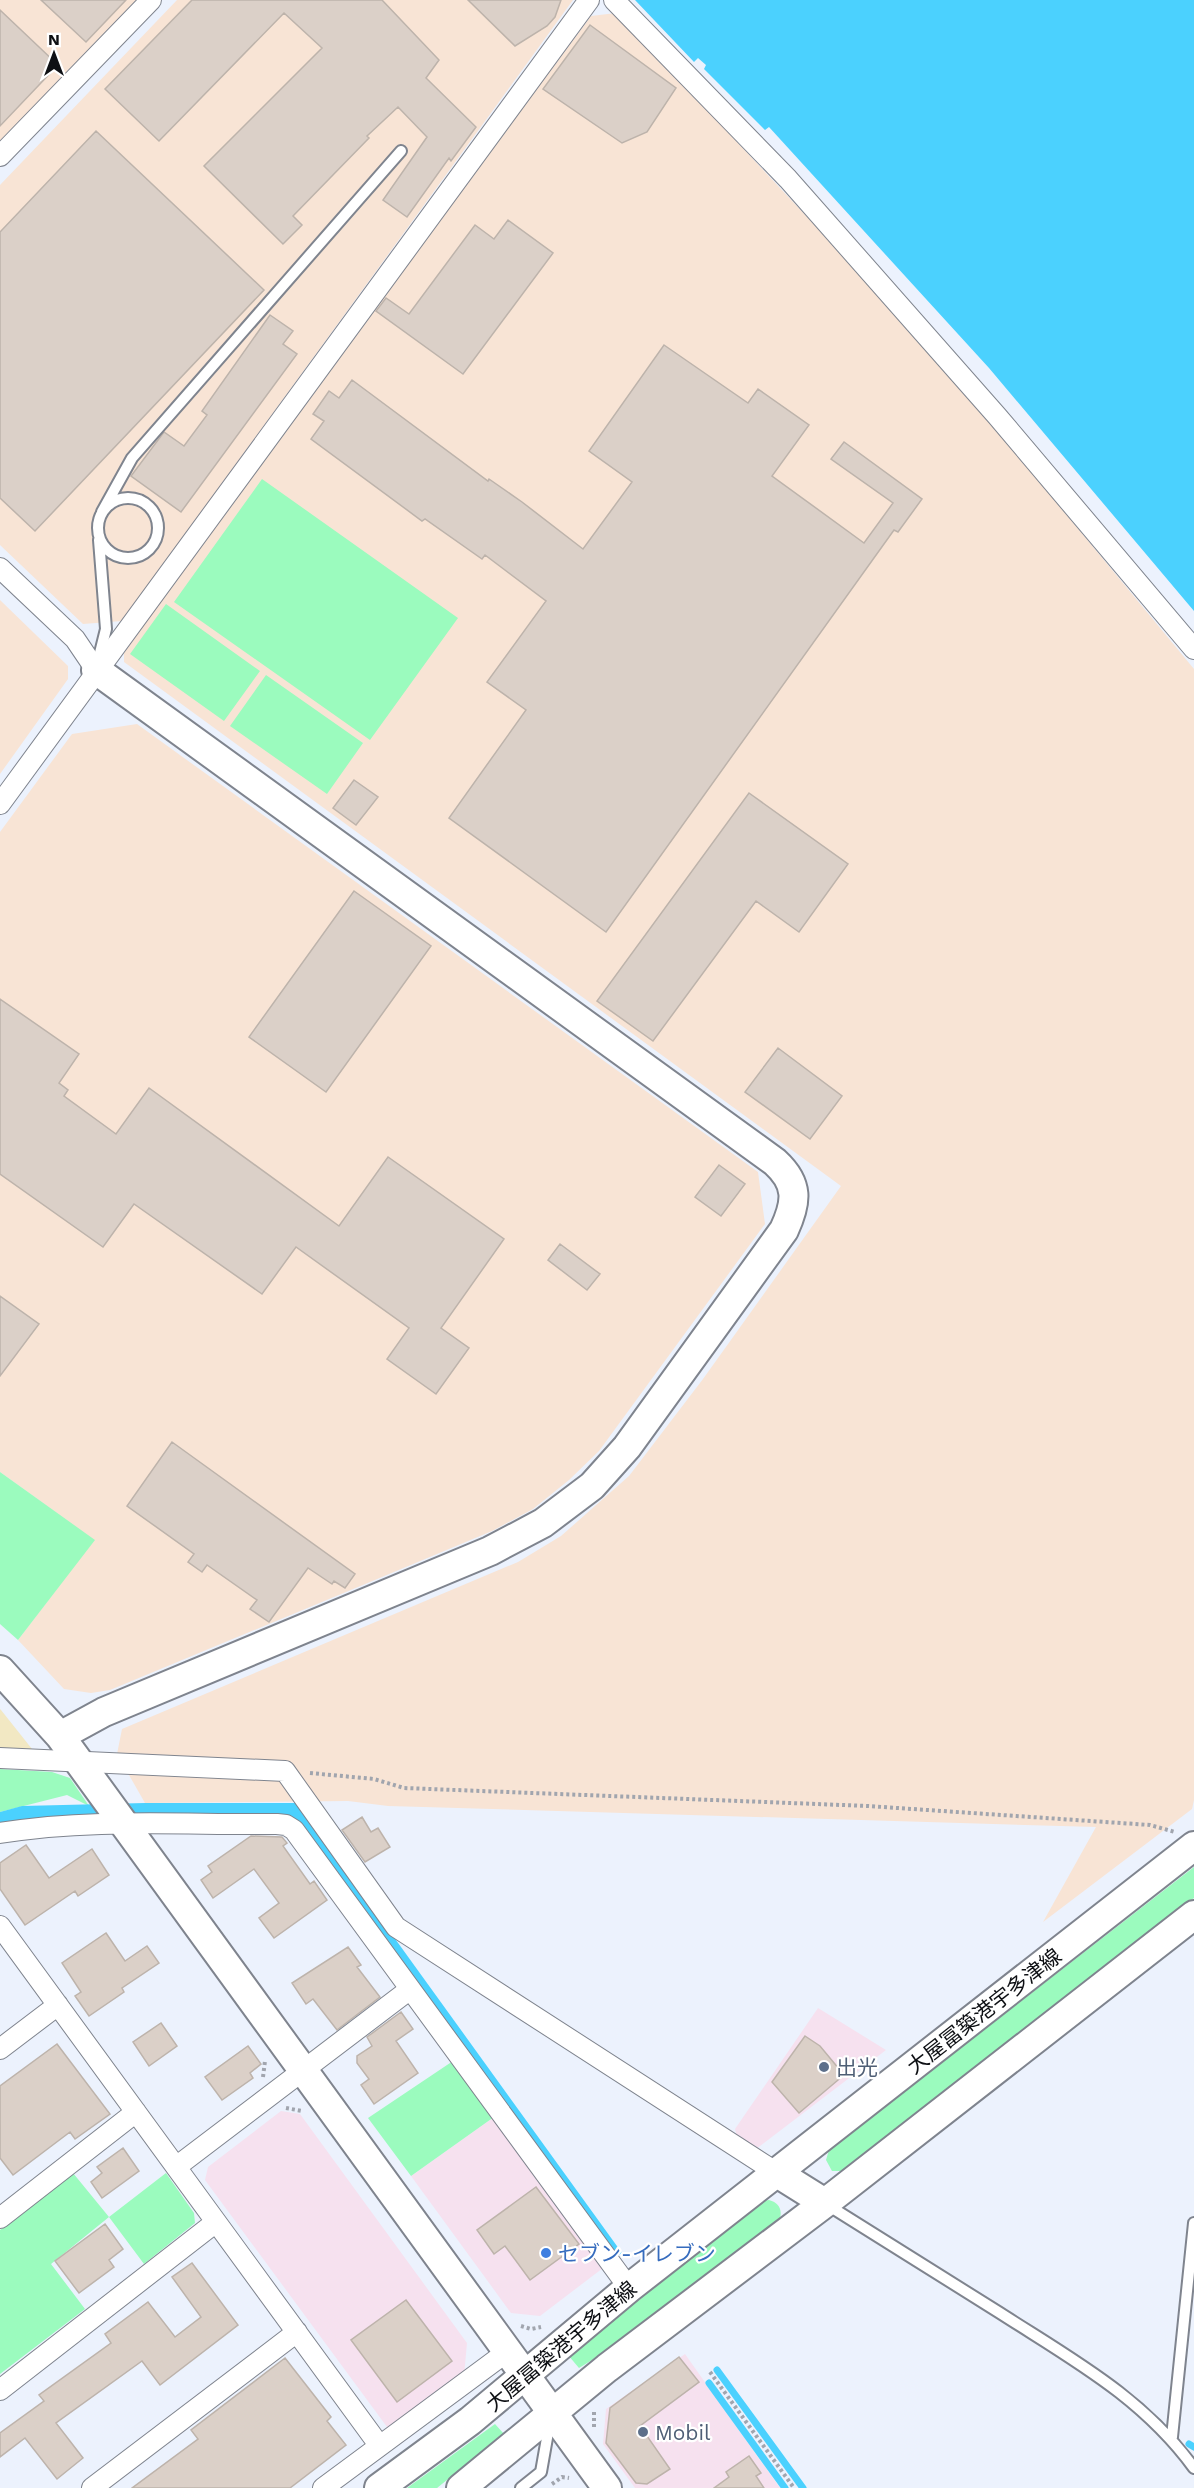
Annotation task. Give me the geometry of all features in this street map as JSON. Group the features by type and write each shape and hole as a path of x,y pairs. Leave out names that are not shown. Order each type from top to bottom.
{"street":[{"path":"0,156 151,0"},
{"path":"0,804 589,0"},
{"path":"614,0 788,179 997,416 1194,649"},
{"path":"0,568 75,639 96,670 775,1162 787,1173 793,1185 793,1202 784,1230 627,1447 592,1486 543,1523 490,1551 104,1712 60,1736"},
{"path":"0,1670 60,1736 607,2488"},
{"path":"0,1758 285,1771 396,1927 825,2203"},
{"path":"0,1833 56,1826 122,1824 286,1825 294,1830 629,2288"},
{"name":"大屋冨築港宇多津線","path":"380,2488 470,2421 629,2288 777,2173 1185,1839"},
{"path":"461,2488 552,2412 825,2203 1194,1915"},
{"path":"0,1926 379,2445"},
{"path":"176,2167 409,1990"},
{"path":"0,2049 58,2005"},
{"path":"0,2218 136,2112"},
{"path":"0,2390 216,2222"},
{"path":"92,2488 297,2332"},
{"path":"323,2488 508,2351"}],"lane":[{"path":"96,670 106,629 97,529 102,512 132,458 402,151"},
{"path":"99,538 111,554 131,559 149,550 158,532 154,513 138,500 118,500 102,512"},
{"path":"825,2203 1077,2362 1141,2407 1172,2437 1194,2468"},
{"path":"1172,2437 1194,2223"},
{"path":"521,2488 541,2472 552,2412"}],"path":[{"path":"285,1771 374,1779 404,1788 961,1812 1150,1825 1185,1839"},
{"path":"516,2323 531,2329 541,2328"},
{"path":"710,2372 794,2488"},
{"path":"551,2485 561,2477 571,2478"}],"shaded area":[{"path":"0,0 139,0 0,143"},
{"path":"177,0 573,0 122,621 83,624 0,545 0,185"},
{"path":"616,13 811,221 1004,439 1194,669 1194,1800 1192,1809 1043,1922 1096,1827 388,1806 348,1801 145,1803 117,1754 122,1729 518,1562 561,1536 629,1476 703,1379 841,1186 124,662 124,653 284,429 591,16"},
{"path":"0,600 68,666 68,679 0,774"},
{"path":"137,724 758,1172 765,1224 599,1451 569,1480 533,1509 492,1531 370,1582 110,1690 91,1693 64,1689 18,1640 94,1540 0,1472 0,832 72,734"},
{"path":"818,2008 886,2050 756,2149 737,2137 735,2129"},
{"path":"281,2111 300,2114 467,2343 464,2376 390,2431 205,2180 208,2167"},
{"path":"494,2117 603,2268 540,2316 511,2313 411,2176"},
{"path":"685,2354 780,2488 635,2488 603,2444 606,2409"}],"green space":[{"path":"262,479 458,618 370,740 174,602"},
{"path":"166,604 260,671 224,721 130,654"},
{"path":"266,675 363,743 327,794 230,726"},
{"path":"0,1472 95,1540 18,1640 0,1624"},
{"path":"0,1769 52,1772 70,1778 89,1806 67,1795 0,1812"},
{"path":"1194,1867 1194,1898 844,2171 832,2171 826,2160 829,2150"},
{"path":"453,2061 494,2117 411,2176 368,2118"},
{"path":"73,2173 109,2217 51,2264 85,2309 0,2374 0,2230"},
{"path":"166,2173 194,2213 195,2223 144,2264 109,2217"},
{"path":"769,2200 780,2208 779,2221 592,2360 579,2368 568,2355 762,2201"},
{"path":"495,2424 504,2434 437,2488 407,2488"}],"sand":[{"path":"1,1710 32,1749 0,1748"}],"water":[{"path":"635,0 1194,0 1194,611 989,368 769,127 765,130 704,69 706,65 698,58 694,62"},
{"path":"297,1803 622,2253 616,2257 297,1820 286,1814 145,1815 0,1824 0,1812 22,1806"}],"building":[{"path":"41,0 126,0 86,42"},
{"path":"192,0 382,0 439,60 426,78 476,127 451,161 449,158 407,217 383,200 427,137 398,107 367,136 369,138 293,216 302,225 283,244 204,166 322,48 284,13 159,141 105,89"},
{"path":"468,0 561,0 555,17 547,26 515,46"},
{"path":"0,10 58,65 0,126"},
{"path":"590,25 676,88 647,132 622,143 543,89"},
{"path":"96,131 264,290 35,531 0,498 0,232"},
{"path":"508,220 553,253 463,374 376,311 386,298 409,314 475,225 494,239"},
{"path":"270,315 293,331 283,344 297,354 181,512 131,476 164,432 184,446 207,415 202,411"},
{"path":"664,345 748,403 758,389 809,425 772,476 864,543 893,503 831,459 844,442 922,499 898,532 894,530 606,932 449,818 526,710 487,682 546,601 485,555 482,559 425,519 422,521 311,439 324,421 313,414 329,391 339,398 352,380 488,481 489,479 522,502 583,549 632,482 589,451"},
{"path":"354,780 378,797 356,825 333,808"},
{"path":"749,793 848,864 799,932 756,901 653,1041 597,1001"},
{"path":"354,891 431,946 326,1092 249,1037"},
{"path":"0,999 79,1054 59,1083 68,1090 64,1096 116,1134 149,1088 339,1226 388,1157 504,1239 441,1328 469,1348 436,1394 387,1359 409,1328 296,1247 262,1294 134,1204 103,1247 0,1174"},
{"path":"778,1048 842,1096 810,1139 745,1092"},
{"path":"719,1165 745,1184 721,1216 695,1197"},
{"path":"560,1244 600,1274 587,1290 548,1260"},
{"path":"0,1296 39,1324 0,1376"},
{"path":"172,1442 355,1574 345,1588 334,1581 332,1584 308,1568 269,1622 250,1609 257,1600 207,1565 202,1572 188,1562 194,1554 127,1506"},
{"path":"362,1817 371,1832 378,1828 390,1847 365,1862 342,1830"},
{"path":"251,1836 282,1837 287,1843 283,1846 310,1884 314,1881 327,1900 274,1938 259,1918 279,1903 254,1869 213,1898 201,1880 212,1872 208,1866"},
{"path":"26,1845 49,1878 92,1849 109,1875 78,1896 75,1891 25,1925 0,1889 0,1863"},
{"path":"106,1933 125,1961 147,1946 159,1963 122,1988 124,1992 89,2016 75,1996 81,1992 62,1963"},
{"path":"348,1947 361,1965 357,1967 380,1997 337,2030 313,1999 306,2004 292,1983"},
{"path":"401,2012 413,2029 396,2041 418,2073 374,2104 361,2085 369,2079 357,2063 357,2056 372,2046 367,2037"},
{"path":"161,2023 177,2046 149,2066 133,2042"},
{"path":"805,2036 820,2046 844,2075 799,2113 772,2082"},
{"path":"57,2044 110,2114 75,2139 70,2132 13,2175 0,2158 0,2086"},
{"path":"248,2046 261,2064 250,2073 253,2078 222,2100 205,2077"},
{"path":"123,2148 139,2171 102,2198 91,2182 102,2173 97,2167"},
{"path":"536,2187 579,2244 530,2280 505,2246 494,2254 477,2230"},
{"path":"105,2224 123,2249 109,2260 114,2267 79,2293 55,2261"},
{"path":"192,2263 238,2325 160,2385 142,2361 56,2423 83,2458 57,2479 25,2438 0,2457 0,2433 44,2401 39,2395 111,2343 105,2334 148,2302 175,2337 201,2317 172,2277"},
{"path":"406,2300 452,2361 397,2402 351,2340"},
{"path":"679,2357 699,2382 640,2426 670,2469 647,2484 636,2483 606,2443 610,2408"},
{"path":"285,2358 331,2417 327,2421 346,2445 290,2488 132,2488 198,2439 191,2430"},
{"path":"749,2456 761,2473 756,2476 764,2488 714,2488 729,2477 726,2472"}],"waterway":[{"path":"717,2370 803,2488"},
{"path":"709,2383 785,2488"},
{"path":"1189,2444 1194,2447"}],"place":[{"name":"出光","path":"824,2067"},
{"name":"セブン-イレブン","path":"546,2253"},
{"name":"Mobil","path":"643,2432"}]}
